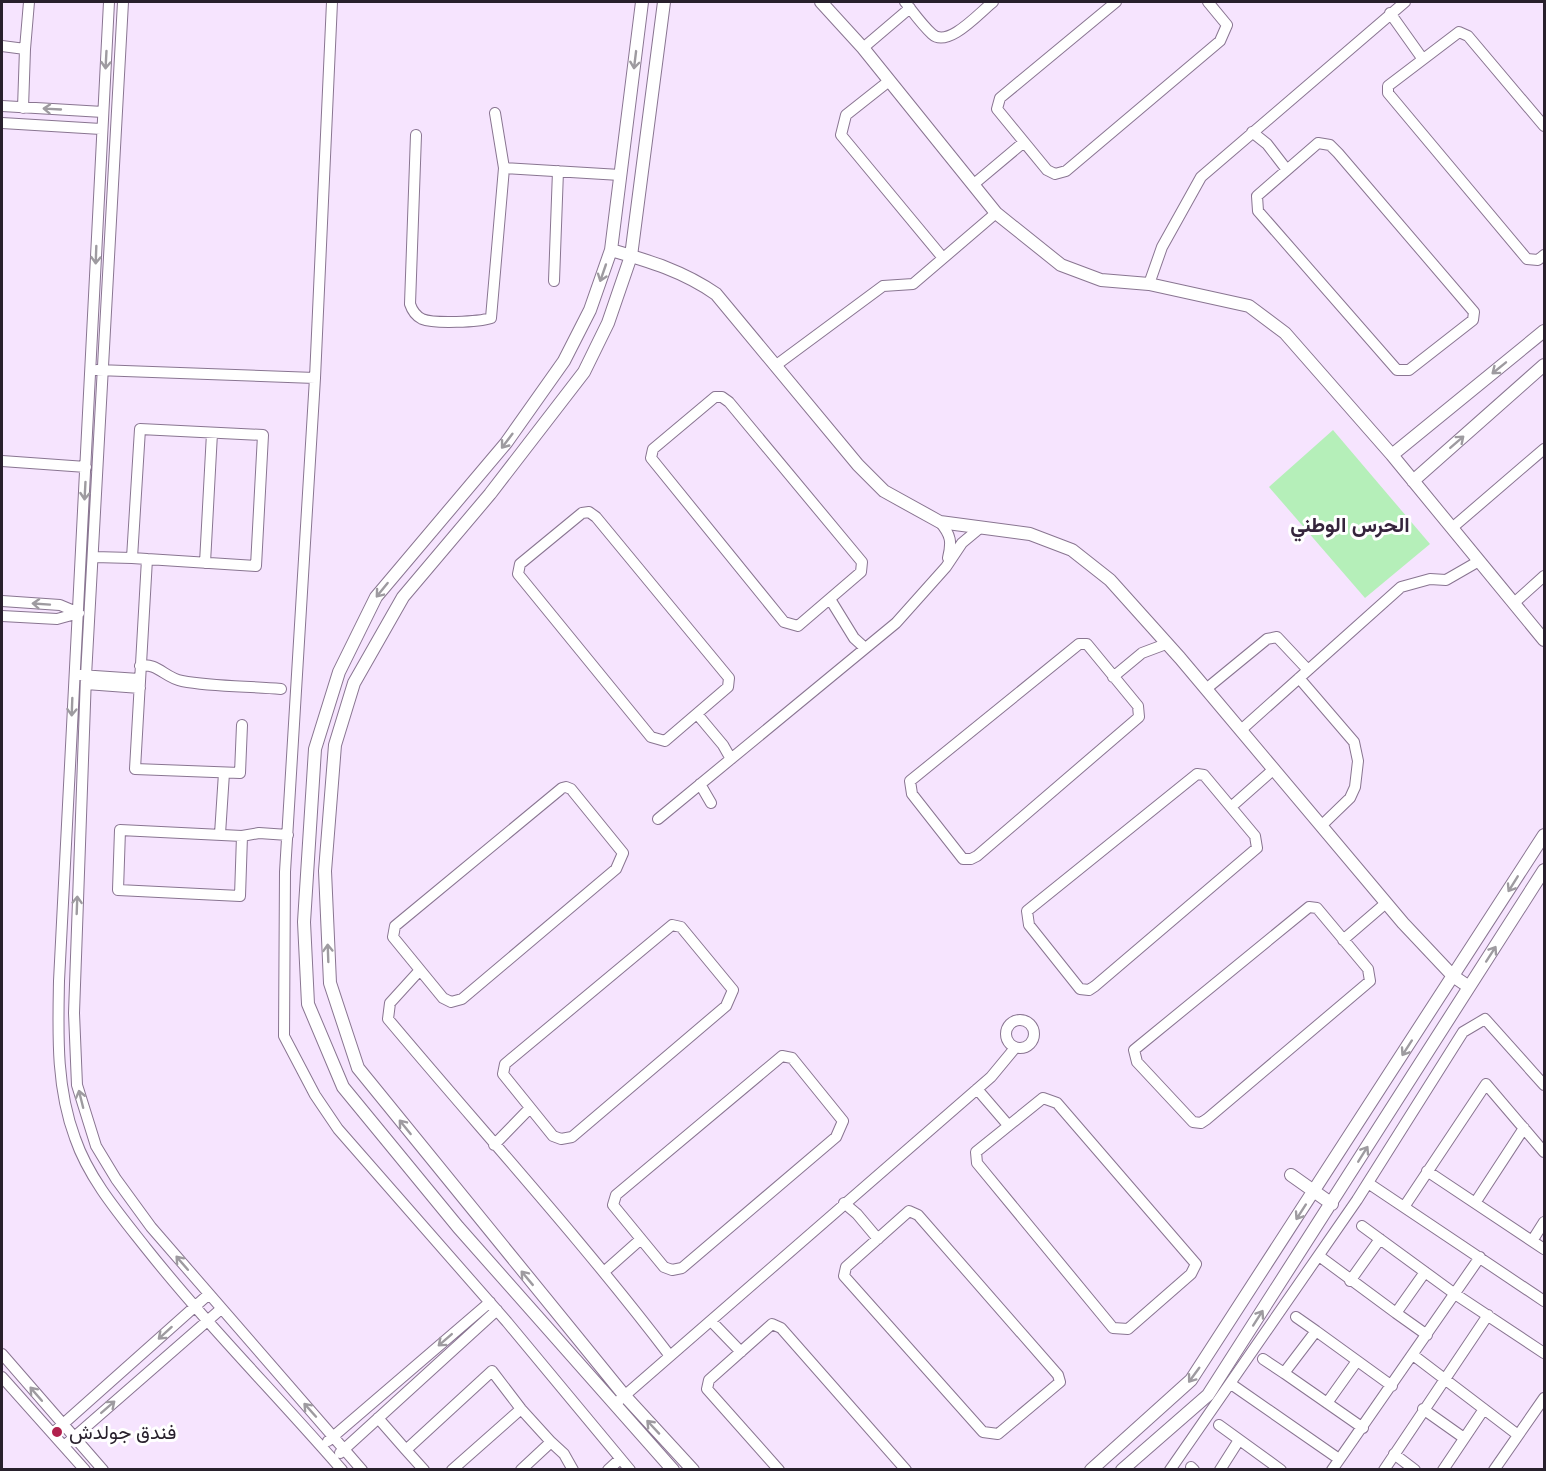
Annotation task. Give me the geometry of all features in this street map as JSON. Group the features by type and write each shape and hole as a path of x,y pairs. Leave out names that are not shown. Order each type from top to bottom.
{"street":[{"path":"23,108 29,2"},
{"path":"109,2 59,981 58,1054 63,1098 75,1140 100,1187 194,1308 342,1470"},
{"path":"123,2 86,680 74,1013 77,1085 96,1146 116,1179 151,1227 220,1309 363,1470"},
{"path":"332,2 315,378 288,835 284,1036 315,1095 338,1129 493,1306 630,1470"},
{"path":"642,2 611,250 590,310 564,361 506,443 376,597 339,672 315,749 304,922 308,1004 324,1047 343,1087 458,1227 619,1400 693,1470"},
{"path":"664,2 631,256 608,323 584,372 489,494 404,597 354,683 335,745 325,871 330,983 358,1068 673,1470"},
{"path":"821,2 863,48 996,213 1061,265 1101,280 1149,284 1249,306 1285,333 1392,455 1545,640"},
{"path":"863,48 907,5 933,36 941,39 951,37 993,2"},
{"path":"1116,2 999,98 997,109 1047,170 1055,174 1066,171 1220,41 1227,25 1208,2"},
{"path":"1149,284 1161,247 1201,177 1405,2"},
{"path":"1390,13 1422,58"},
{"path":"1545,126 1468,36 1459,32 1422,58 1389,86 1389,93 1527,259 1538,260 1545,255"},
{"path":"2,46 25,49"},
{"path":"889,81 846,116 841,135 943,258"},
{"path":"2,106 103,112"},
{"path":"416,135 410,304 413,311 423,320 482,321 491,318 504,168 495,113"},
{"path":"2,123 101,129"},
{"path":"1252,132 1267,144 1287,170"},
{"path":"974,184 1024,142"},
{"path":"1318,143 1330,145 1474,312 1473,320 1409,370 1397,370 1258,211 1257,196 1287,170 1318,143"},
{"path":"504,168 620,175"},
{"path":"554,281 558,171"},
{"path":"775,366 883,286 913,284 996,213"},
{"path":"611,250 689,276 716,294 858,465 884,491 940,522 1030,534 1072,550 1110,580 1206,689 1386,903 1453,976 1469,987"},
{"path":"1392,455 1545,331"},
{"path":"1413,481 1545,365"},
{"path":"91,369 315,378"},
{"path":"715,397 722,397 729,402 859,556 862,562 861,572 830,599 798,626 784,622 651,458 653,449 715,397"},
{"path":"94,557 256,566 263,435 140,429 132,558"},
{"path":"205,563 212,433"},
{"path":"1452,528 1545,449"},
{"path":"2,460 86,468"},
{"path":"589,512 596,517 726,672 729,678 728,687 697,714 665,741 651,737 518,574 520,564 582,513 589,512"},
{"path":"940,522 950,534 951,543 946,567"},
{"path":"658,819 896,623 946,567 962,543 980,528"},
{"path":"147,560 135,769 240,773 242,725"},
{"path":"1241,730 1401,586 1430,579 1446,580 1479,561"},
{"path":"1514,603 1545,576"},
{"path":"830,599 854,638 865,648"},
{"path":"2,601 60,605 79,613"},
{"path":"2,616 57,620 79,613"},
{"path":"1206,689 1267,639 1277,637 1308,670"},
{"path":"1087,644 1113,677 1138,706 1139,717 977,856 963,859 912,794 910,781 1073,646 1087,644"},
{"path":"1113,677 1142,653 1166,644"},
{"path":"140,666 157,667 167,677 184,681 280,689"},
{"path":"74,674 86,680 140,683"},
{"path":"1299,678 1354,742 1358,761 1355,787 1350,798 1321,826"},
{"path":"697,714 731,759"},
{"path":"1231,807 1274,770"},
{"path":"220,834 224,773"},
{"path":"1204,775 1231,807 1255,836 1257,848 1095,987 1089,990 1080,989 1029,925 1027,911 1191,777 1204,775"},
{"path":"700,784 711,802"},
{"path":"562,788 571,789 623,853 616,869 462,999 451,1002 443,998 420,970 393,937 395,926 562,788"},
{"path":"242,836 240,897 118,890 120,830 242,836 259,833 288,835"},
{"path":"1091,1470 1191,1380 1545,835"},
{"path":"1122,1470 1208,1395 1545,870"},
{"path":"1343,940 1386,903"},
{"path":"1317,908 1343,940 1368,969 1370,981 1201,1123 1193,1122 1137,1062 1134,1050 1140,1044 1303,910 1317,908"},
{"path":"672,925 681,927 733,990 726,1006 572,1137 561,1139 553,1136 530,1108 503,1074 505,1064 672,925"},
{"path":"420,970 390,1003 388,1019 494,1145 605,1271 670,1356"},
{"path":"1170,1470 1368,1183 1463,1032 1485,1019 1494,1026 1545,1085"},
{"path":"619,1400 976,1089 1015,1048"},
{"path":"782,1056 792,1058 843,1121 836,1137 682,1268 672,1270 664,1267 641,1239 613,1205 616,1195 782,1056"},
{"path":"1404,1207 1486,1084 1545,1152"},
{"path":"976,1089 1008,1125"},
{"path":"1043,1098 1058,1103 1196,1264 1191,1274 1128,1329 1113,1328 977,1163 976,1152 1008,1125 1043,1098"},
{"path":"494,1145 530,1108"},
{"path":"1475,1203 1524,1128"},
{"path":"1427,1171 1545,1250"},
{"path":"1291,1175 1332,1204"},
{"path":"1368,1183 1545,1301"},
{"path":"844,1203 857,1214 878,1239"},
{"path":"909,1211 918,1215 1058,1375 1060,1382 998,1434 983,1432 844,1276 846,1267 878,1239 909,1211"},
{"path":"1532,1241 1545,1222"},
{"path":"1362,1226 1455,1294 1545,1353"},
{"path":"605,1271 641,1239"},
{"path":"1350,1281 1380,1239"},
{"path":"1319,1256 1350,1281 1415,1326 1429,1331"},
{"path":"1332,1470 1480,1257"},
{"path":"1396,1313 1425,1272"},
{"path":"53,1433 209,1294"},
{"path":"333,1460 493,1306"},
{"path":"321,1446 493,1306"},
{"path":"64,1446 220,1309"},
{"path":"1384,1470 1423,1409 1488,1316"},
{"path":"1296,1317 1392,1386"},
{"path":"711,1321 741,1352"},
{"path":"779,1470 707,1389 709,1380 772,1324 781,1328 906,1470"},
{"path":"1284,1373 1316,1331"},
{"path":"142,1353 152,1368"},
{"path":"2,1354 103,1470"},
{"path":"1413,1355 1518,1435"},
{"path":"1263,1359 1362,1428"},
{"path":"1327,1403 1357,1361"},
{"path":"406,1450 492,1371 521,1409 564,1454 573,1470"},
{"path":"2,1377 85,1470"},
{"path":"1231,1384 1339,1460"},
{"path":"1494,1470 1545,1398"},
{"path":"452,1470 521,1409"},
{"path":"1423,1409 1464,1438"},
{"path":"1443,1470 1484,1409"},
{"path":"378,1418 424,1470"},
{"path":"1219,1425 1281,1470"},
{"path":"1220,1470 1239,1440"},
{"path":"521,1470 551,1442"},
{"path":"1394,1454 1415,1470"},
{"path":"608,1470 620,1459"}],"green space":[{"path":"1333,430 1430,544 1365,598 1269,487"}],"place":[{"name":"فندق جولدش","path":"57,1432"}],"district":[{"name":"الحرس الوطني","path":"1350,525"}]}
